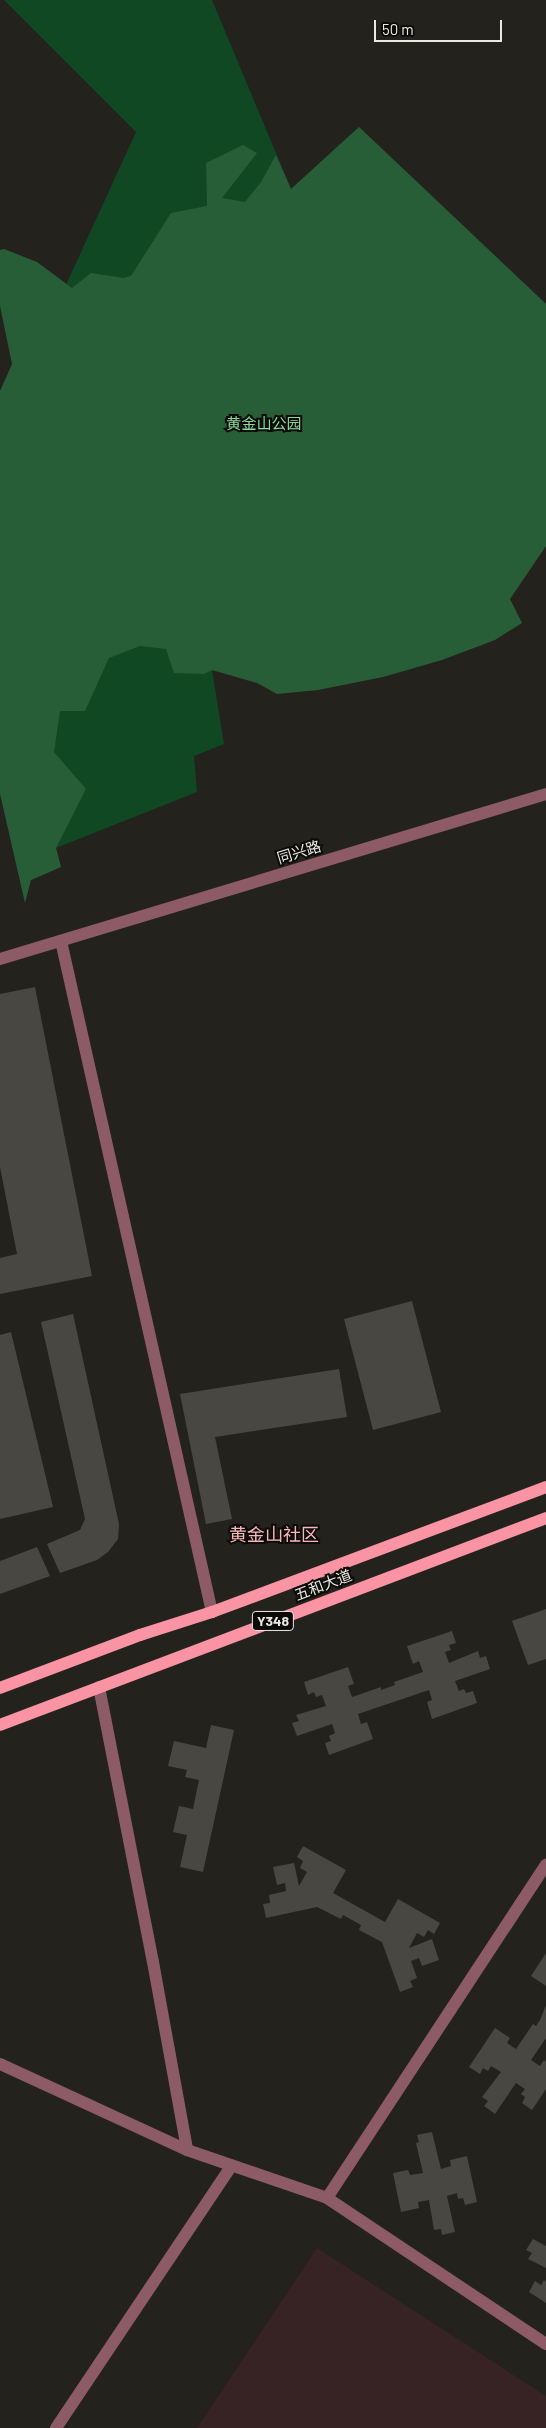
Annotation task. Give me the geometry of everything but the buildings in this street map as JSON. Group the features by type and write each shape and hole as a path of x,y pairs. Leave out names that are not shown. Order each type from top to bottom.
{"main road":[{"name":"五和大道","path":"0,1688 140,1634 212,1612 546,1487"},
{"name":"五和大道","path":"0,1725 546,1518"}],"street":[{"name":"同兴路","path":"0,959 546,794"},
{"path":"61,941 212,1612"},
{"path":"99,1688 188,2150"},
{"path":"327,2198 546,1865"},
{"path":"0,2064 188,2150 327,2198 546,2344"},
{"path":"56,2428 232,2165"}],"shaded area":[{"path":"317,2248 546,2396 546,2428 197,2428"}],"green space":[{"name":"黄金山公园","path":"4,0 212,0 291,189 359,127 546,304 546,546 212,670 224,744 194,756 197,792 56,848 61,867 31,880 0,429 136,132"},
{"name":"黄金山公园","path":"359,127 546,304 546,546 510,599 522,623 495,640 442,660 383,677 318,690 277,694 257,683 212,670 204,674 174,673 166,649 140,646 109,658 85,711 60,711 54,752 86,789 56,848 61,867 31,880 25,903 0,794 0,391 12,364 0,306 0,250 4,249 37,262 72,288 91,273 123,278 131,276 171,213 207,206 206,163 243,145 257,153 222,198 245,202 261,182 276,155 291,189"}],"district":[{"name":"黄金山社区","path":"274,1534"}]}
